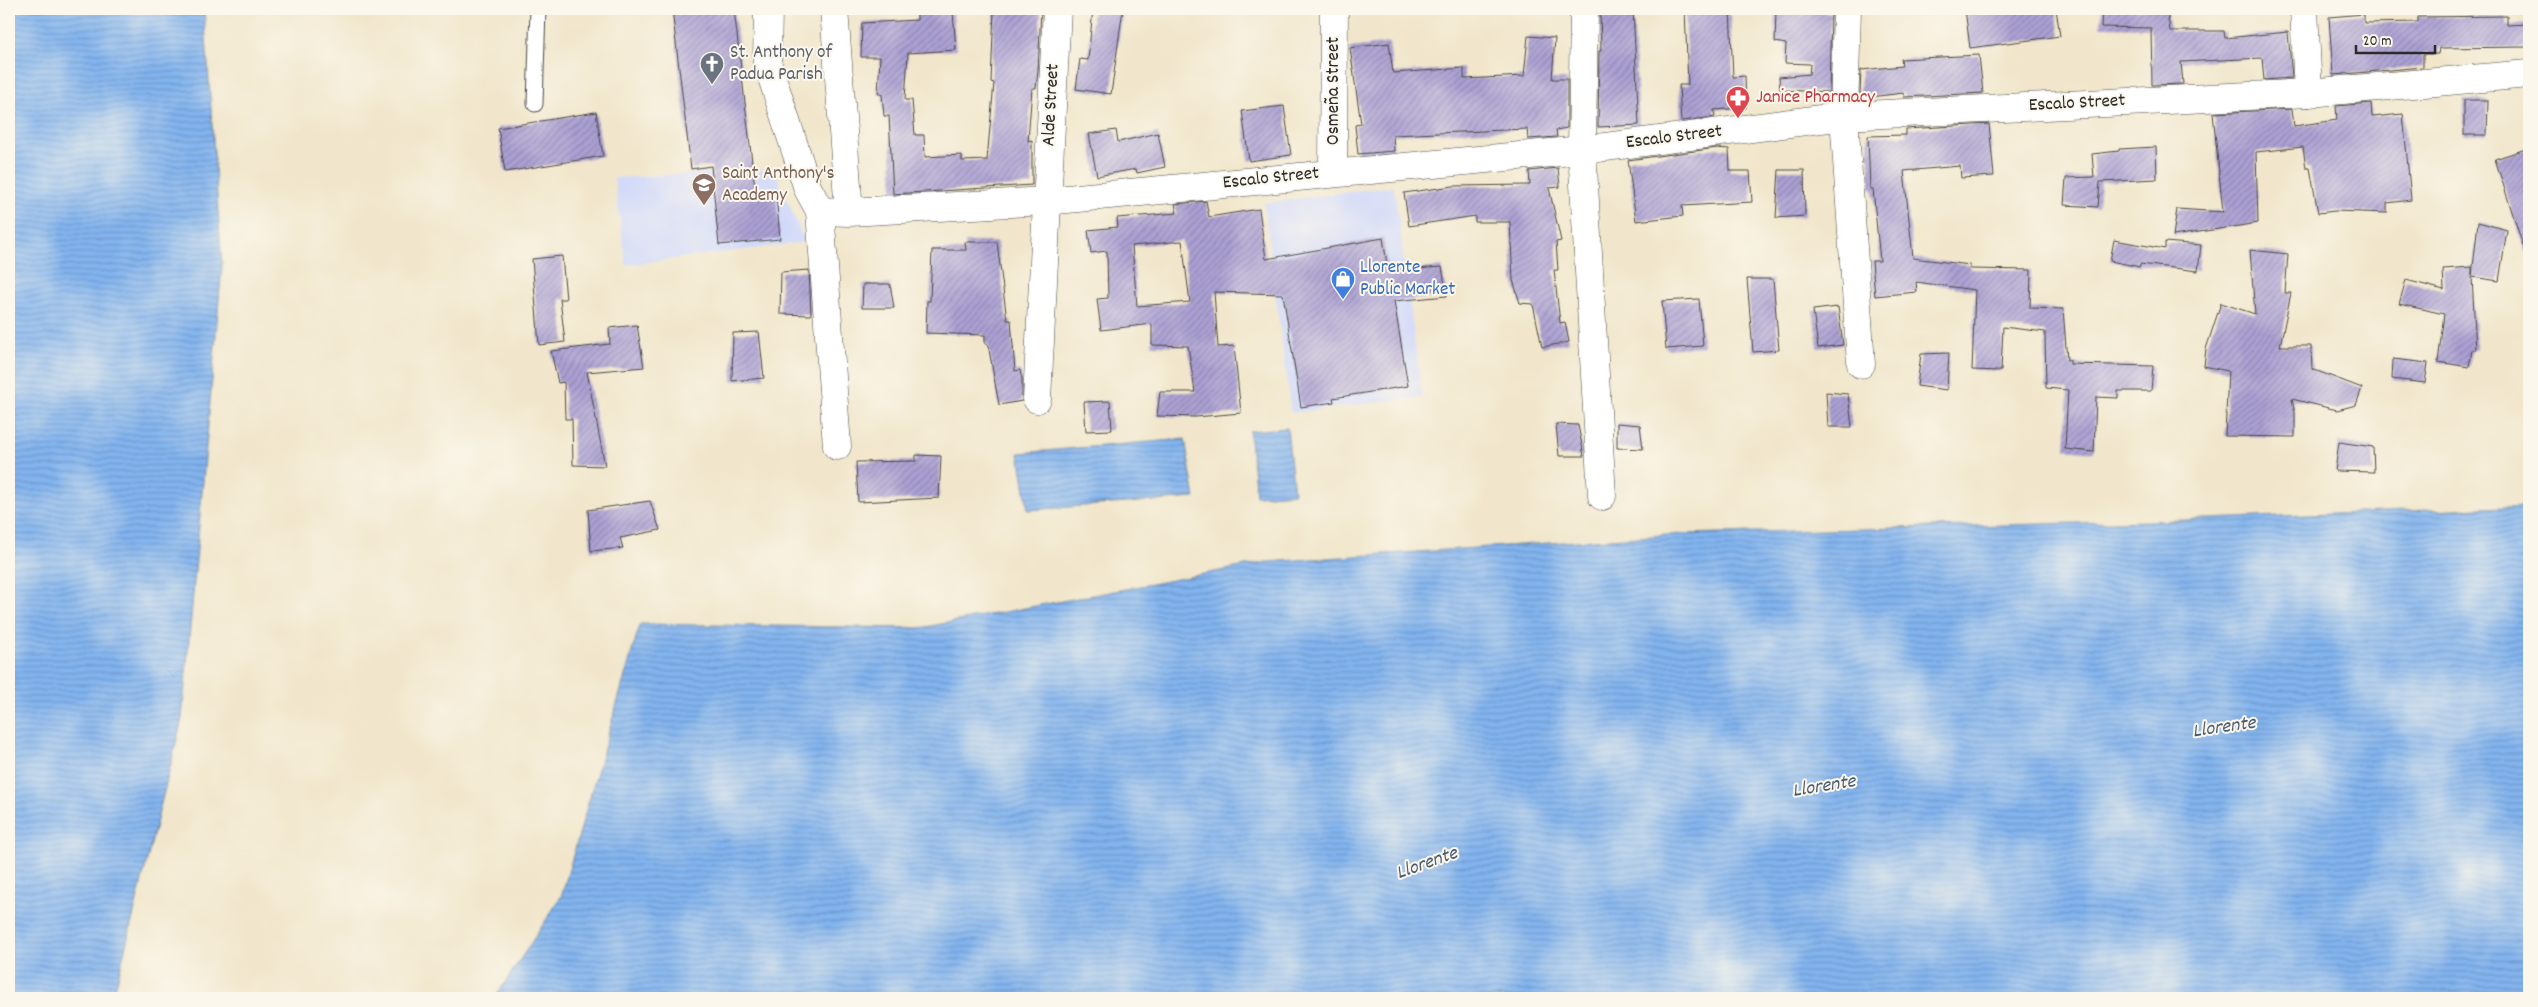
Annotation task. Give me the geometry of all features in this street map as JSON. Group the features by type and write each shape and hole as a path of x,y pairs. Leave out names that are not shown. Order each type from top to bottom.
{"street":[{"path":"768,9 767,62 808,189 820,212 837,446"},
{"path":"834,9 849,212"},
{"name":"Alde Street","path":"1036,399 1057,9"},
{"name":"Osmeña Street","path":"1334,9 1334,173"},
{"path":"1584,9 1582,150 1602,496"},
{"path":"1847,9 1844,116 1861,364"},
{"path":"2304,9 2308,93"},
{"name":"Escalo Street","path":"820,212 1046,201 1582,150 1844,116 2308,93 2529,74"}],"lane":[{"path":"535,104 538,9"}],"shaded area":[{"name":"Saint Anthony's Academy","path":"774,169 805,242 626,265 614,178"},
{"name":"Llorente Public Market","path":"1394,186 1422,397 1291,413 1264,203"}],"water":[{"path":"9,9 204,9 222,266 182,719 113,998 9,998"},
{"path":"1287,428 1294,493 1256,496 1249,431"},
{"path":"1185,439 1195,498 1028,510 1019,453"},
{"name":"Llorente","path":"2529,506 2529,998 495,998 561,897 640,624 920,628 1267,562 1683,534 2184,520"}],"building":[{"name":"St. Anthony of Padua Parish","path":"672,9 734,9 756,196 776,194 780,239 719,245 711,166 691,169"},
{"path":"994,9 1041,9 1038,71 1036,88 1032,88 1028,141 1032,140 1032,185 893,194 889,116 884,116 882,94 878,94 880,57 861,57 862,23 917,20 917,14 953,12 956,50 908,53 905,100 912,100 915,135 924,135 925,157 962,155 962,161 987,160 994,83 991,82"},
{"path":"1093,9 1123,9 1111,94 1076,89 1080,59 1088,60"},
{"path":"1600,9 1633,9 1639,125 1598,127 1599,51 1601,51"},
{"path":"1685,9 1730,9 1733,77 1745,76 1746,108 1714,110 1715,117 1681,121 1679,85 1688,85"},
{"path":"1776,9 1831,13 1829,92 1780,90 1779,77 1809,74 1810,64 1785,63 1786,44 1775,42"},
{"path":"1965,9 2056,9 2060,36 1970,48"},
{"path":"2102,9 2167,9 2170,31 2224,31 2225,38 2288,32 2292,78 2264,80 2262,58 2181,62 2183,84 2152,85 2151,28 2101,27"},
{"path":"2364,14 2364,23 2418,22 2418,17 2507,16 2507,25 2529,24 2529,47 2439,48 2438,54 2423,54 2423,67 2333,75 2329,17"},
{"path":"1528,36 1555,38 1552,79 1567,79 1567,128 1556,130 1557,137 1528,139 1527,129 1393,135 1394,151 1358,154 1355,125 1361,124 1350,48 1389,43 1393,73 1464,68 1464,79 1524,76"},
{"path":"1979,55 1983,93 1904,97 1903,93 1870,97 1869,94 1860,94 1861,70 1902,66 1901,59"},
{"path":"2464,100 2488,100 2487,135 2464,135"},
{"path":"2371,103 2372,117 2403,114 2411,200 2387,203 2387,213 2335,211 2318,213 2310,168 2306,168 2303,147 2256,152 2258,223 2173,236 2177,209 2223,212 2213,113 2292,109 2294,126 2337,120 2336,106"},
{"path":"1284,106 1291,155 1249,161 1242,111"},
{"path":"596,112 603,156 505,172 498,128"},
{"path":"1989,124 1994,176 1961,178 1960,166 1904,171 1913,258 1970,265 1970,269 2031,270 2030,308 2063,309 2067,360 2070,360 2070,364 2153,366 2151,391 2118,391 2118,398 2096,397 2094,452 2065,449 2068,390 2046,388 2045,332 2003,327 2001,371 1972,370 1975,290 1916,282 1917,292 1875,296 1872,261 1880,261 1873,189 1870,189 1868,136 1906,135 1906,129"},
{"path":"1116,130 1118,142 1158,133 1165,167 1137,173 1136,169 1097,176 1089,134"},
{"path":"2156,147 2157,179 2100,182 2098,207 2064,205 2066,178 2094,177 2092,154 2119,151 2119,149"},
{"path":"1717,148 1729,149 1730,171 1750,171 1752,202 1682,206 1683,216 1636,221 1628,160"},
{"path":"2529,148 2529,252 2525,252 2495,159"},
{"path":"1558,168 1560,187 1549,188 1561,241 1556,242 1558,270 1554,270 1560,323 1565,322 1569,342 1542,347 1533,304 1520,303 1513,280 1510,222 1475,222 1475,216 1409,226 1404,193 1453,186 1530,185 1529,171"},
{"path":"1779,170 1804,170 1805,216 1776,218"},
{"path":"1206,201 1209,217 1259,209 1266,259 1383,238 1388,271 1442,267 1447,296 1394,301 1408,386 1333,398 1334,402 1301,407 1283,294 1214,292 1218,347 1234,346 1241,413 1196,417 1157,416 1160,392 1195,392 1188,346 1152,345 1152,324 1101,330 1097,299 1108,298 1107,251 1091,253 1088,230 1118,227 1117,218 1177,213 1175,204","holes":["1182,241 1190,302 1137,306 1132,246"]},
{"path":"2478,222 2507,230 2499,281 2472,277 2476,350 2472,350 2469,367 2438,362 2444,314 2399,304 2406,280 2444,290 2443,269 2472,267 2472,276"},
{"path":"2114,240 2165,249 2165,242 2201,245 2198,271 2140,264 2140,267 2110,261"},
{"path":"965,242 997,242 1007,320 1011,320 1015,371 1020,370 1022,380 1022,401 999,405 988,344 985,344 985,335 926,333 927,301 930,301 932,250 966,250"},
{"path":"2250,250 2288,254 2285,293 2291,293 2280,346 2311,346 2312,369 2362,388 2356,405 2337,410 2292,399 2295,413 2295,437 2225,436 2228,371 2204,366 2206,349 2221,303 2255,314"},
{"path":"562,256 566,299 560,299 565,342 539,345 532,259"},
{"path":"809,270 811,315 780,314 781,272"},
{"path":"1747,279 1773,279 1779,350 1753,352"},
{"path":"863,284 890,284 894,308 862,308"},
{"path":"1699,299 1703,346 1666,349 1662,301"},
{"path":"1838,307 1843,345 1818,348 1813,310"},
{"path":"637,325 644,367 587,372 605,466 573,465 572,419 565,419 564,382 558,383 551,351 610,344 609,328"},
{"path":"759,332 764,378 732,381 733,333"},
{"path":"1949,353 1947,390 1917,386 1921,354"},
{"path":"2393,359 2428,363 2425,383 2392,379"},
{"path":"1826,392 1848,394 1852,427 1828,427"},
{"path":"1110,401 1112,430 1086,431 1084,402"},
{"path":"1617,423 1640,425 1643,449 1617,448"},
{"path":"1556,424 1578,425 1584,456 1559,456"},
{"path":"2339,442 2373,447 2374,472 2335,471"},
{"path":"916,455 941,456 939,498 858,502 856,462 916,461"},
{"path":"650,501 660,530 620,538 623,548 591,551 588,510"}],"place":[{"name":"St. Anthony of Padua Parish","path":"712,85"},
{"name":"Janice Pharmacy","path":"1738,119"},
{"name":"Saint Anthony's Academy","path":"704,206"},
{"name":"Llorente Public Market","path":"1343,300"}]}
